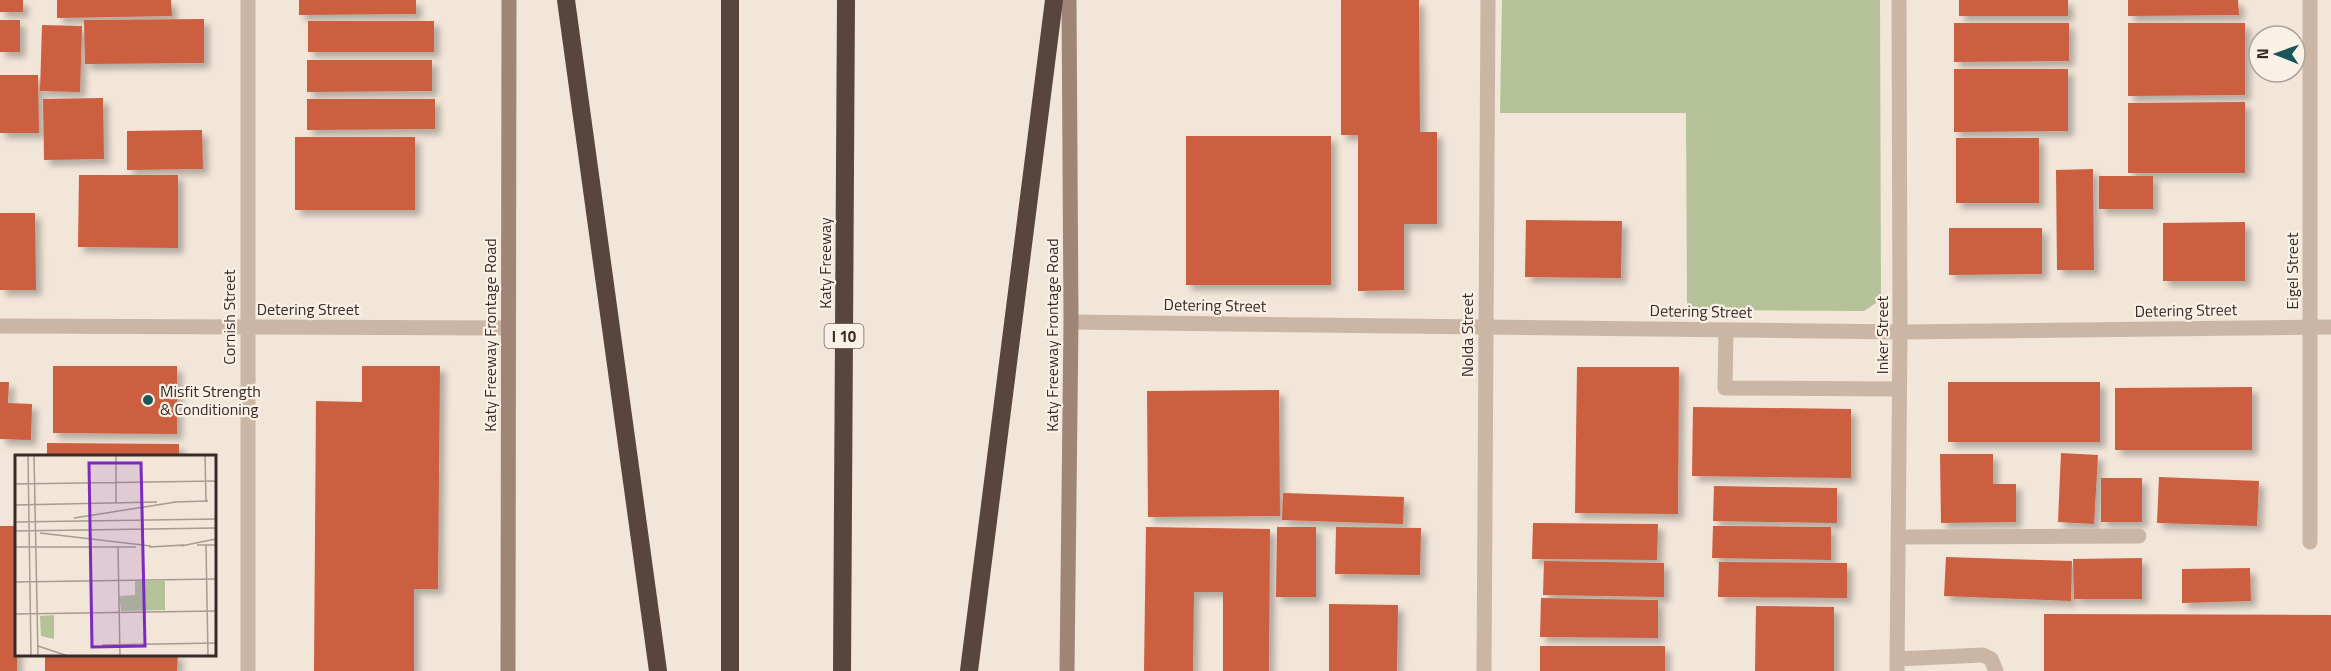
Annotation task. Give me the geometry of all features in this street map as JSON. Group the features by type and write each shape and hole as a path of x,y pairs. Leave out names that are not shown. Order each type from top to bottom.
{"highway":[{"path":"566,0 658,671"},
{"path":"730,0 730,671"},
{"name":"Katy Freeway","path":"842,671 846,0"},
{"path":"969,671 1054,0"}],"main road":[{"name":"Katy Freeway Frontage Road","path":"508,671 509,0"},
{"name":"Katy Freeway Frontage Road","path":"1067,671 1071,322 1068,0"}],"street":[{"name":"Cornish Street","path":"248,0 248,671"},
{"name":"Nolda Street","path":"1484,671 1488,0"},
{"name":"Inker Street","path":"1897,665 1900,332 1899,0"},
{"name":"Eigel Street","path":"2310,0 2310,542"},
{"name":"Detering Street","path":"1071,322 1900,332 2331,327"},
{"name":"Detering Street","path":"0,326 508,328"},
{"path":"1726,330 1725,388 1899,389"},
{"path":"1898,537 2139,536"},
{"path":"1897,665 1983,655 1991,659 1996,671"}],"green space":[{"path":"1502,0 1880,0 1881,294 1876,303 1864,311 1687,310 1686,113 1500,113"}],"building":[{"path":"0,0 23,0 23,12 0,12"},
{"path":"57,0 171,0 172,16 57,18"},
{"path":"299,0 416,0 416,14 299,15"},
{"path":"1341,0 1419,0 1420,132 1437,132 1437,224 1404,224 1404,290 1358,291 1358,135 1341,135"},
{"path":"1959,0 2068,0 2068,16 1959,16"},
{"path":"2128,0 2238,0 2239,15 2128,16"},
{"path":"204,19 204,63 85,64 84,20"},
{"path":"0,20 20,20 20,52 0,52"},
{"path":"308,21 434,21 434,52 308,52"},
{"path":"1954,23 2069,23 2069,61 1954,62"},
{"path":"2128,23 2245,23 2245,95 2128,96"},
{"path":"42,25 82,26 80,92 40,91"},
{"path":"307,60 432,60 432,91 307,92"},
{"path":"1954,69 2068,69 2068,131 1954,132"},
{"path":"0,75 38,75 39,133 0,133"},
{"path":"103,98 104,159 44,160 43,99"},
{"path":"307,99 435,99 435,129 307,130"},
{"path":"2245,102 2245,173 2128,173 2128,103"},
{"path":"202,130 203,169 127,170 127,131"},
{"path":"1186,136 1331,136 1331,285 1186,285"},
{"path":"295,137 415,137 415,210 295,210"},
{"path":"1956,138 2039,138 2039,203 1956,203"},
{"path":"2093,169 2094,270 2057,270 2056,170"},
{"path":"79,175 178,175 178,248 78,247"},
{"path":"2099,176 2153,176 2153,209 2099,209"},
{"path":"0,213 35,213 36,290 0,290"},
{"path":"1526,220 1622,221 1621,278 1525,277"},
{"path":"2245,222 2245,281 2163,281 2163,223"},
{"path":"1949,228 2042,228 2042,274 1949,275"},
{"path":"53,366 177,366 177,434 53,433"},
{"path":"362,366 440,366 438,589 414,589 414,671 314,671 316,401 362,402"},
{"path":"1577,367 1679,367 1678,514 1575,513"},
{"path":"0,382 9,382 8,403 32,404 31,440 0,439"},
{"path":"1948,382 2100,382 2100,442 1948,442"},
{"path":"2252,387 2252,450 2115,450 2115,388"},
{"path":"1279,390 1280,516 1148,517 1147,391"},
{"path":"1693,407 1851,409 1851,478 1692,476"},
{"path":"47,443 179,444 179,455 47,455"},
{"path":"2061,453 2098,455 2094,524 2058,522"},
{"path":"1940,454 1993,454 1993,484 2016,484 2016,522 1941,523"},
{"path":"2159,477 2259,481 2257,526 2157,523"},
{"path":"2101,478 2142,478 2142,522 2101,522"},
{"path":"1714,486 1837,488 1837,523 1713,521"},
{"path":"1283,493 1404,497 1403,524 1282,520"},
{"path":"1533,523 1658,524 1657,560 1532,559"},
{"path":"0,526 15,526 17,671 0,671"},
{"path":"1713,526 1831,527 1831,560 1712,558"},
{"path":"1146,527 1270,529 1269,671 1223,671 1223,592 1194,592 1193,671 1144,671"},
{"path":"1277,527 1316,527 1316,597 1276,597"},
{"path":"1336,527 1421,528 1420,575 1335,574"},
{"path":"1946,557 2072,561 2071,601 1944,596"},
{"path":"2142,558 2142,599 2074,599 2073,559"},
{"path":"1544,561 1664,563 1664,597 1543,595"},
{"path":"1719,562 1847,563 1847,598 1718,597"},
{"path":"2250,568 2251,601 2182,603 2182,569"},
{"path":"1541,598 1658,600 1658,638 1540,637"},
{"path":"1329,604 1398,605 1397,671 1329,671"},
{"path":"1756,606 1834,607 1834,671 1755,671"},
{"path":"2044,614 2331,615 2331,671 2044,671"},
{"path":"1540,646 1665,646 1665,671 1540,671"},
{"path":"45,656 178,656 177,671 45,671"}],"place":[{"name":"Misfit Strength & Conditioning","path":"148,400"}]}
